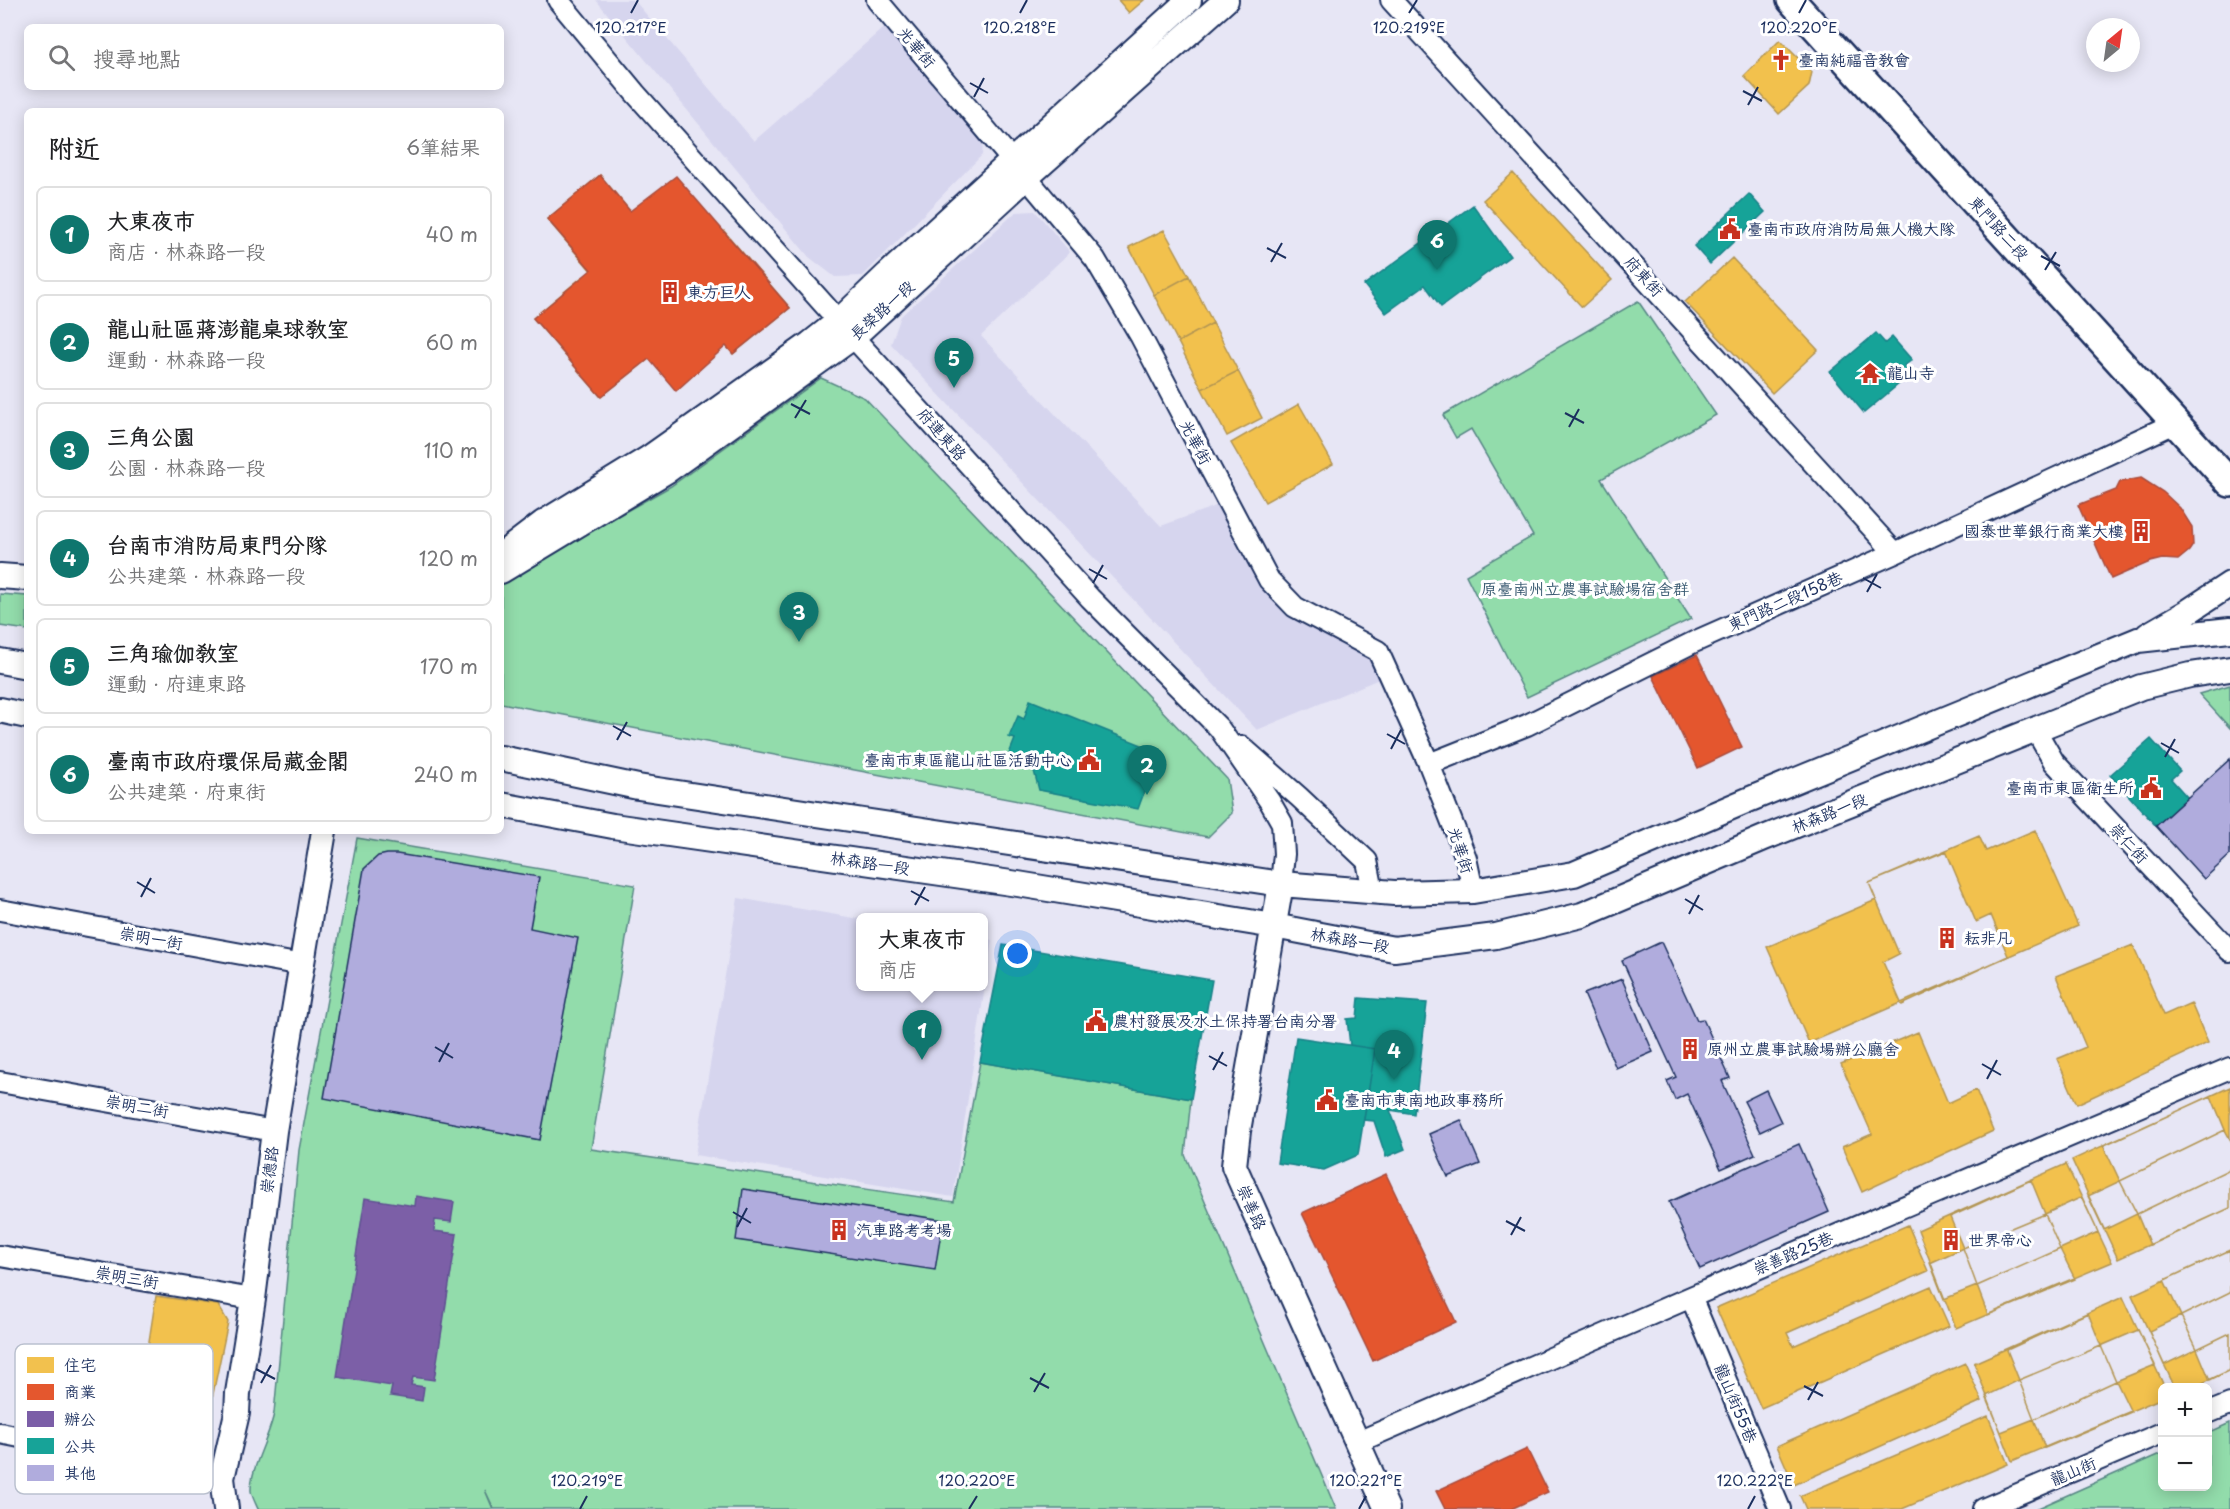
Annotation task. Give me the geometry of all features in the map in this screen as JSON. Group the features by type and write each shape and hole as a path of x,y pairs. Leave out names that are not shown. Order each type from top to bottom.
{"main road":[{"name":"東門路二段","path":"1791,0 2230,483"}],"street":[{"name":"府連東路","path":"558,0 635,93 1090,598 1219,728 1282,823 1284,854 1281,884"},
{"name":"光華街","path":"877,0 1095,259 1141,337 1269,580 1294,607 1378,651 1429,764 1466,858 1473,891"},
{"name":"長榮路一段","path":"504,570 668,470 846,329 1020,169 1189,0"},
{"name":"長榮路一段","path":"1020,169 1226,0"},
{"name":"府東街","path":"1391,0 1895,553"},
{"name":"長榮路一段","path":"504,553 543,523 649,458 810,344 846,329"},
{"name":"東門路二段158巷","path":"1429,764 1527,725 1694,642 1895,553 2175,423"},
{"path":"504,536 543,523"},
{"path":"0,576 24,578"},
{"path":"504,759 638,787 1281,884 1395,893 1473,891 1574,874 2138,640 2186,614 2230,584"},
{"path":"2138,640 2230,630"},
{"path":"0,661 24,665"},
{"name":"林森路一段","path":"504,806 613,826 1006,883 1274,926 1394,949 1496,936 1582,915 1764,838 2141,687 2190,675 2230,669"},
{"path":"0,710 24,715"},
{"path":"1219,728 1299,797 1367,861 1373,891"},
{"name":"崇仁街","path":"2035,729 2054,762 2230,951"},
{"name":"崇德路","path":"226,1509 222,1478 237,1413 274,1131 324,834"},
{"name":"崇善路","path":"1281,884 1238,1131 1234,1166 1388,1509"},
{"name":"崇明一街","path":"0,910 302,965"},
{"name":"崇善路25巷","path":"1358,1442 1691,1297 2230,1068"},
{"name":"崇明二街","path":"0,1082 274,1131"},
{"name":"崇明三街","path":"0,1256 253,1299"},
{"name":"龍山街55巷","path":"1691,1297 1780,1509"},
{"path":"2212,1411 2230,1404"},
{"path":"0,1433 15,1436"},
{"name":"龍山街","path":"1983,1509 2158,1435"},
{"path":"213,1476 222,1478"}],"shaded area":[{"path":"596,0 634,0 754,141 889,23 984,134 982,155 863,276 835,277 809,257"},
{"path":"1035,211 1070,252 981,336 1161,526 1221,504 1281,608 1372,658 1379,679 1257,730 891,344 901,316 1016,212"},
{"path":"738,898 856,918 856,991 984,991 953,1197 695,1155"},
{"path":"988,940 992,940 988,966"}],"green space":[{"name":"原臺南州立農事試驗場宿舍群","path":"1638,301 1716,415 1601,479 1691,619 1527,697 1466,575 1533,536 1471,429 1456,438 1443,415"},
{"path":"821,378 865,398 1227,779 1232,813 1208,837 504,704 504,580 671,486"},
{"path":"0,594 24,596 24,630 0,626"},
{"path":"2230,685 2230,728 2199,694"},
{"path":"357,838 635,885 591,1149 954,1202 980,1062 1191,1099 1185,1155 1336,1509 494,1509 485,1490 493,1509 258,1509 251,1491 252,1482 274,1413 299,1150"},
{"path":"2230,1423 2230,1509 2036,1509 2158,1455 2158,1491 2212,1491 2212,1431"}],"building: 住宅":[{"path":"1118,0 1144,0 1129,13"},
{"path":"1780,40 1812,72 1809,86 1779,114 1744,76"},
{"path":"1513,173 1612,280 1582,307 1483,200"},
{"path":"600,175 660,247 609,292 547,219"},
{"path":"1164,230 1189,276 1154,295 1129,247"},
{"path":"724,231 790,308 733,354 669,278"},
{"path":"1732,258 1818,350 1772,393 1685,302"},
{"path":"1189,276 1213,323 1178,342 1154,295"},
{"path":"582,277 649,359 601,397 533,318"},
{"path":"1213,323 1238,371 1202,389 1178,342"},
{"path":"1238,371 1262,418 1227,436 1202,389"},
{"path":"1299,404 1333,464 1265,502 1231,443"},
{"path":"2035,830 2078,926 1809,1043 1767,947 1876,900 1869,883 1979,836 1986,851"},
{"name":"耘非凡","path":"1946,851 1976,922 1991,915 2008,956 1902,1005 1883,962 1899,954 1869,883"},
{"path":"2133,945 2164,1015 2191,1003 2208,1043 2077,1104 2057,1059 2086,1047 2056,976"},
{"path":"1918,1032 1948,1103 1976,1090 1993,1131 1862,1192 1842,1147 1872,1134 1841,1064"},
{"path":"2230,1087 2230,1139 2225,1130 2120,1181 2137,1214 2230,1169 2230,1208 2118,1259 2072,1160"},
{"path":"2211,1096 2225,1130 2120,1181 2103,1145"},
{"name":"世界帝心","path":"2066,1164 2112,1262 1956,1328 1918,1230","holes":["2045,1214 2060,1249 1977,1286 1963,1248"]},
{"path":"2230,1169 2230,1208 2150,1245 2137,1214"},
{"path":"2031,1180 2045,1214 1963,1248 1950,1217"},
{"path":"2120,1181 2137,1214 2104,1230 2088,1196"},
{"path":"2082,1197 2098,1232 2060,1249 2045,1214"},
{"path":"1908,1225 1928,1271 1787,1333 1793,1346 1931,1286 1949,1326 1761,1408 1716,1308"},
{"path":"1963,1248 1977,1286 1944,1299 1930,1263"},
{"path":"2060,1249 2075,1279 1988,1315 1977,1286"},
{"path":"2230,1250 2230,1292 2181,1316 2197,1349 2230,1333 2230,1370 2203,1383 2173,1383 2132,1295"},
{"path":"2230,1250 2230,1292 2181,1316 2164,1280"},
{"path":"156,1296 218,1305 228,1322 213,1394 213,1344 149,1344"},
{"path":"2123,1297 2163,1383 2158,1383 2158,1400 2012,1461 1974,1363","holes":["2101,1346 2116,1381 2034,1419 2019,1380"]},
{"path":"2088,1313 2101,1346 2019,1380 2007,1350"},
{"path":"2181,1316 2197,1349 2164,1365 2149,1331"},
{"path":"2138,1330 2155,1365 2116,1381 2101,1346"},
{"path":"2230,1333 2230,1370 2210,1380 2197,1349"},
{"path":"1965,1363 1982,1401 1794,1485 1777,1446"},
{"path":"2019,1380 2034,1419 2001,1432 1986,1396"},
{"path":"2116,1381 2131,1412 2045,1448 2034,1419"},
{"path":"1988,1416 2008,1464 1902,1509 1806,1509 1800,1496"}],"building: 商業":[{"name":"東方巨人","path":"600,175 630,211 676,176 790,308 733,354 726,346 676,391 649,359 601,397 533,318 591,270 547,219"},
{"name":"國泰世華銀行商業大樓","path":"2141,478 2163,492 2180,508 2192,527 2193,545 2178,560 2162,559 2150,562 2111,579 2078,505 2116,490 2120,482"},
{"path":"1697,655 1742,747 1698,768 1653,676"},
{"path":"1386,1174 1456,1322 1373,1361 1302,1213"},
{"path":"1527,1449 1548,1492 1511,1509 1445,1509 1436,1491"}],"building: 辦公":[{"path":"416,1196 454,1202 451,1222 435,1220 434,1231 457,1234 434,1380 413,1377 411,1385 424,1387 422,1401 390,1396 392,1386 337,1377 365,1198 415,1206"}],"building: 公共":[{"name":"臺南市政府消防局無人機大隊","path":"1749,194 1765,212 1710,264 1694,246"},
{"path":"1473,205 1510,256 1441,307 1425,285 1386,313 1364,285"},
{"name":"龍山寺","path":"1876,333 1885,343 1892,337 1912,360 1904,366 1911,374 1864,413 1830,372"},
{"name":"臺南市東區龍山社區活動中心","path":"1030,700 1159,752 1138,809 1039,790 1033,767 1009,754 1015,739 1009,737 1018,716 1024,719"},
{"name":"臺南市東區衛生所","path":"2151,739 2180,771 2171,779 2188,798 2156,826 2110,775"},
{"name":"農村發展及水土保持署台南分署","path":"1003,945 1212,980 1191,1099 980,1062"},
{"path":"1359,998 1427,1003 1414,1114 1390,1110 1405,1149 1386,1157 1374,1121 1364,1120 1375,1049 1350,1045 1347,1019 1357,1018"},
{"name":"臺南市東南地政事務所","path":"1296,1037 1375,1049 1358,1155 1324,1170 1277,1163"}],"building: 其他":[{"path":"2230,759 2230,855 2204,879 2156,826"},
{"path":"387,854 539,877 530,928 578,938 540,1140 324,1098 364,869 378,856"},
{"name":"原州立農事試驗場辦公廳舍","path":"1661,942 1697,1020 1703,1019 1730,1078 1722,1081 1755,1154 1721,1169 1687,1094 1675,1100 1667,1081 1676,1077 1622,960"},
{"path":"1622,979 1653,1052 1616,1068 1584,994"},
{"path":"1766,1090 1781,1122 1760,1132 1744,1101"},
{"path":"1461,1120 1480,1164 1448,1177 1429,1134"},
{"path":"1799,1144 1829,1212 1700,1269 1669,1202"},
{"name":"汽車路考考場","path":"743,1189 943,1220 935,1270 736,1240"}],"place":[{"name":"臺南純福音教會","path":"1781,60"},
{"name":"臺南市政府消防局無人機大隊","path":"1730,229"},
{"name":"臺南市政府環保局藏金閣","path":"1437,270"},
{"name":"東方巨人","path":"670,292"},
{"name":"龍山寺","path":"1870,373"},
{"name":"三角瑜伽教室","path":"954,388"},
{"name":"國泰世華銀行商業大樓","path":"2141,531"},
{"name":"三角公園","path":"799,642"},
{"name":"臺南市東區龍山社區活動中心","path":"1089,760"},
{"name":"臺南市東區衛生所","path":"2151,788"},
{"name":"龍山社區蔣澎龍桌球教室","path":"1147,795"},
{"name":"耘非凡","path":"1947,938"},
{"name":"農村發展及水土保持署台南分署","path":"1096,1021"},
{"name":"原州立農事試驗場辦公廳舍","path":"1690,1049"},
{"name":"大東夜市","path":"922,1060"},
{"name":"台南市消防局東門分隊","path":"1394,1080"},
{"name":"臺南市東南地政事務所","path":"1327,1100"},
{"name":"汽車路考考場","path":"839,1230"},
{"name":"世界帝心","path":"1951,1240"}]}
